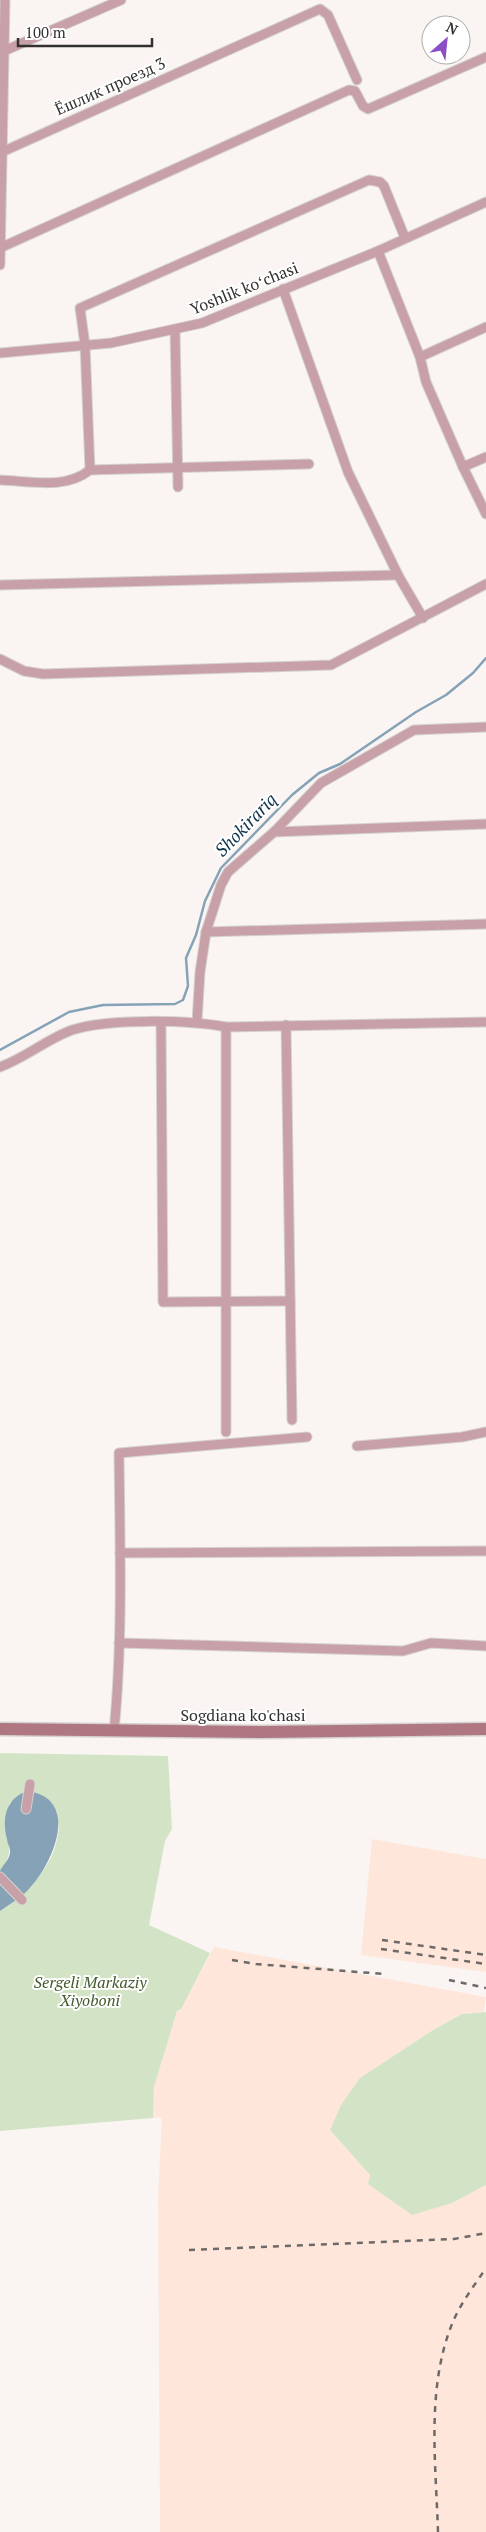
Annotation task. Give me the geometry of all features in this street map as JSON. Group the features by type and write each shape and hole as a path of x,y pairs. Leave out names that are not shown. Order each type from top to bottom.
{"street":[{"path":"0,265 5,0"},
{"path":"4,51 121,0"},
{"name":"Ёшлик проезд 3","path":"2,152 320,9 328,15 357,80"},
{"path":"0,248 349,90 357,94 366,108 486,57"},
{"path":"90,470 85,344 80,308 369,180 380,182 384,186 405,238"},
{"name":"Yoshlik koʻchasi","path":"0,354 85,344 111,343 174,330 230,313 283,289 378,251 486,202"},
{"path":"378,251 420,357 426,382 463,468 486,514"},
{"path":"283,289 348,472 398,576 422,618"},
{"path":"420,357 486,327"},
{"path":"174,330 178,487"},
{"path":"463,468 486,456"},
{"path":"0,480 58,483 82,476 90,470 178,466 308,464"},
{"path":"0,585 398,576"},
{"path":"0,658 24,671 43,674 331,665 486,584"},
{"path":"197,1021 200,972 206,932 216,898 228,872 274,832 321,783 414,730 486,727"},
{"path":"274,832 486,824"},
{"path":"206,932 486,924"},
{"path":"0,1067 73,1030 113,1024 197,1021 226,1026 486,1022"},
{"path":"161,1023 163,1302 290,1301"},
{"path":"286,1025 292,1420"},
{"path":"226,1026 226,1432"},
{"path":"357,1446 462,1437 486,1432"},
{"path":"114,1731 119,1643 119,1453 307,1437"},
{"path":"120,1553 486,1551"},
{"path":"119,1643 403,1651 431,1643 486,1646"},
{"name":"Sogdiana ko'chasi","path":"0,1728 114,1731 486,1729"},
{"path":"26,1809 30,1784"},
{"path":"0,1877 22,1900"}],"shaded area":[{"path":"372,1839 486,1859 486,1972 361,1955"},
{"path":"214,1947 486,1997 484,2012 462,2014 433,2030 360,2078 330,2130 370,2175 368,2184 378,2189 452,2203 486,2185 486,2532 160,2532 158,2198 162,2117 153,2118 154,2087 177,2011 181,2008"}],"green space":[{"name":"Sergeli Markaziy Xiyoboni","path":"0,1753 168,1756 172,1829 165,1841 149,1925 210,1953 181,2009 177,2011 154,2087 153,2118 0,2131 0,1911 29,1888 45,1868 51,1858 59,1828 57,1811 10,1802 7,1822 9,1855 0,1872"},
{"path":"486,2012 486,2185 452,2203 412,2215 368,2184 370,2175 330,2130 341,2105 360,2078 433,2030 462,2014"}],"water":[{"path":"27,1791 44,1796 54,1806 58,1819 57,1834 53,1850 37,1879 25,1893 0,1911 0,1871 10,1853 5,1817 14,1799"}],"waterway":[{"name":"Shokirariq","path":"0,1050 69,1012 103,1005 175,1004 183,1000 188,986 186,958 196,935 205,901 221,868 292,795 319,773 340,764 416,712 446,695 473,673 486,658"}],"railway":[{"path":"382,1940 486,1955"},
{"path":"381,1949 486,1964"},
{"path":"232,1960 256,1964 384,1974"},
{"path":"449,1980 486,1988"},
{"path":"189,2250 454,2239 486,2233"},
{"path":"438,2532 434,2427 439,2374 444,2349 455,2317 486,2268"}]}
